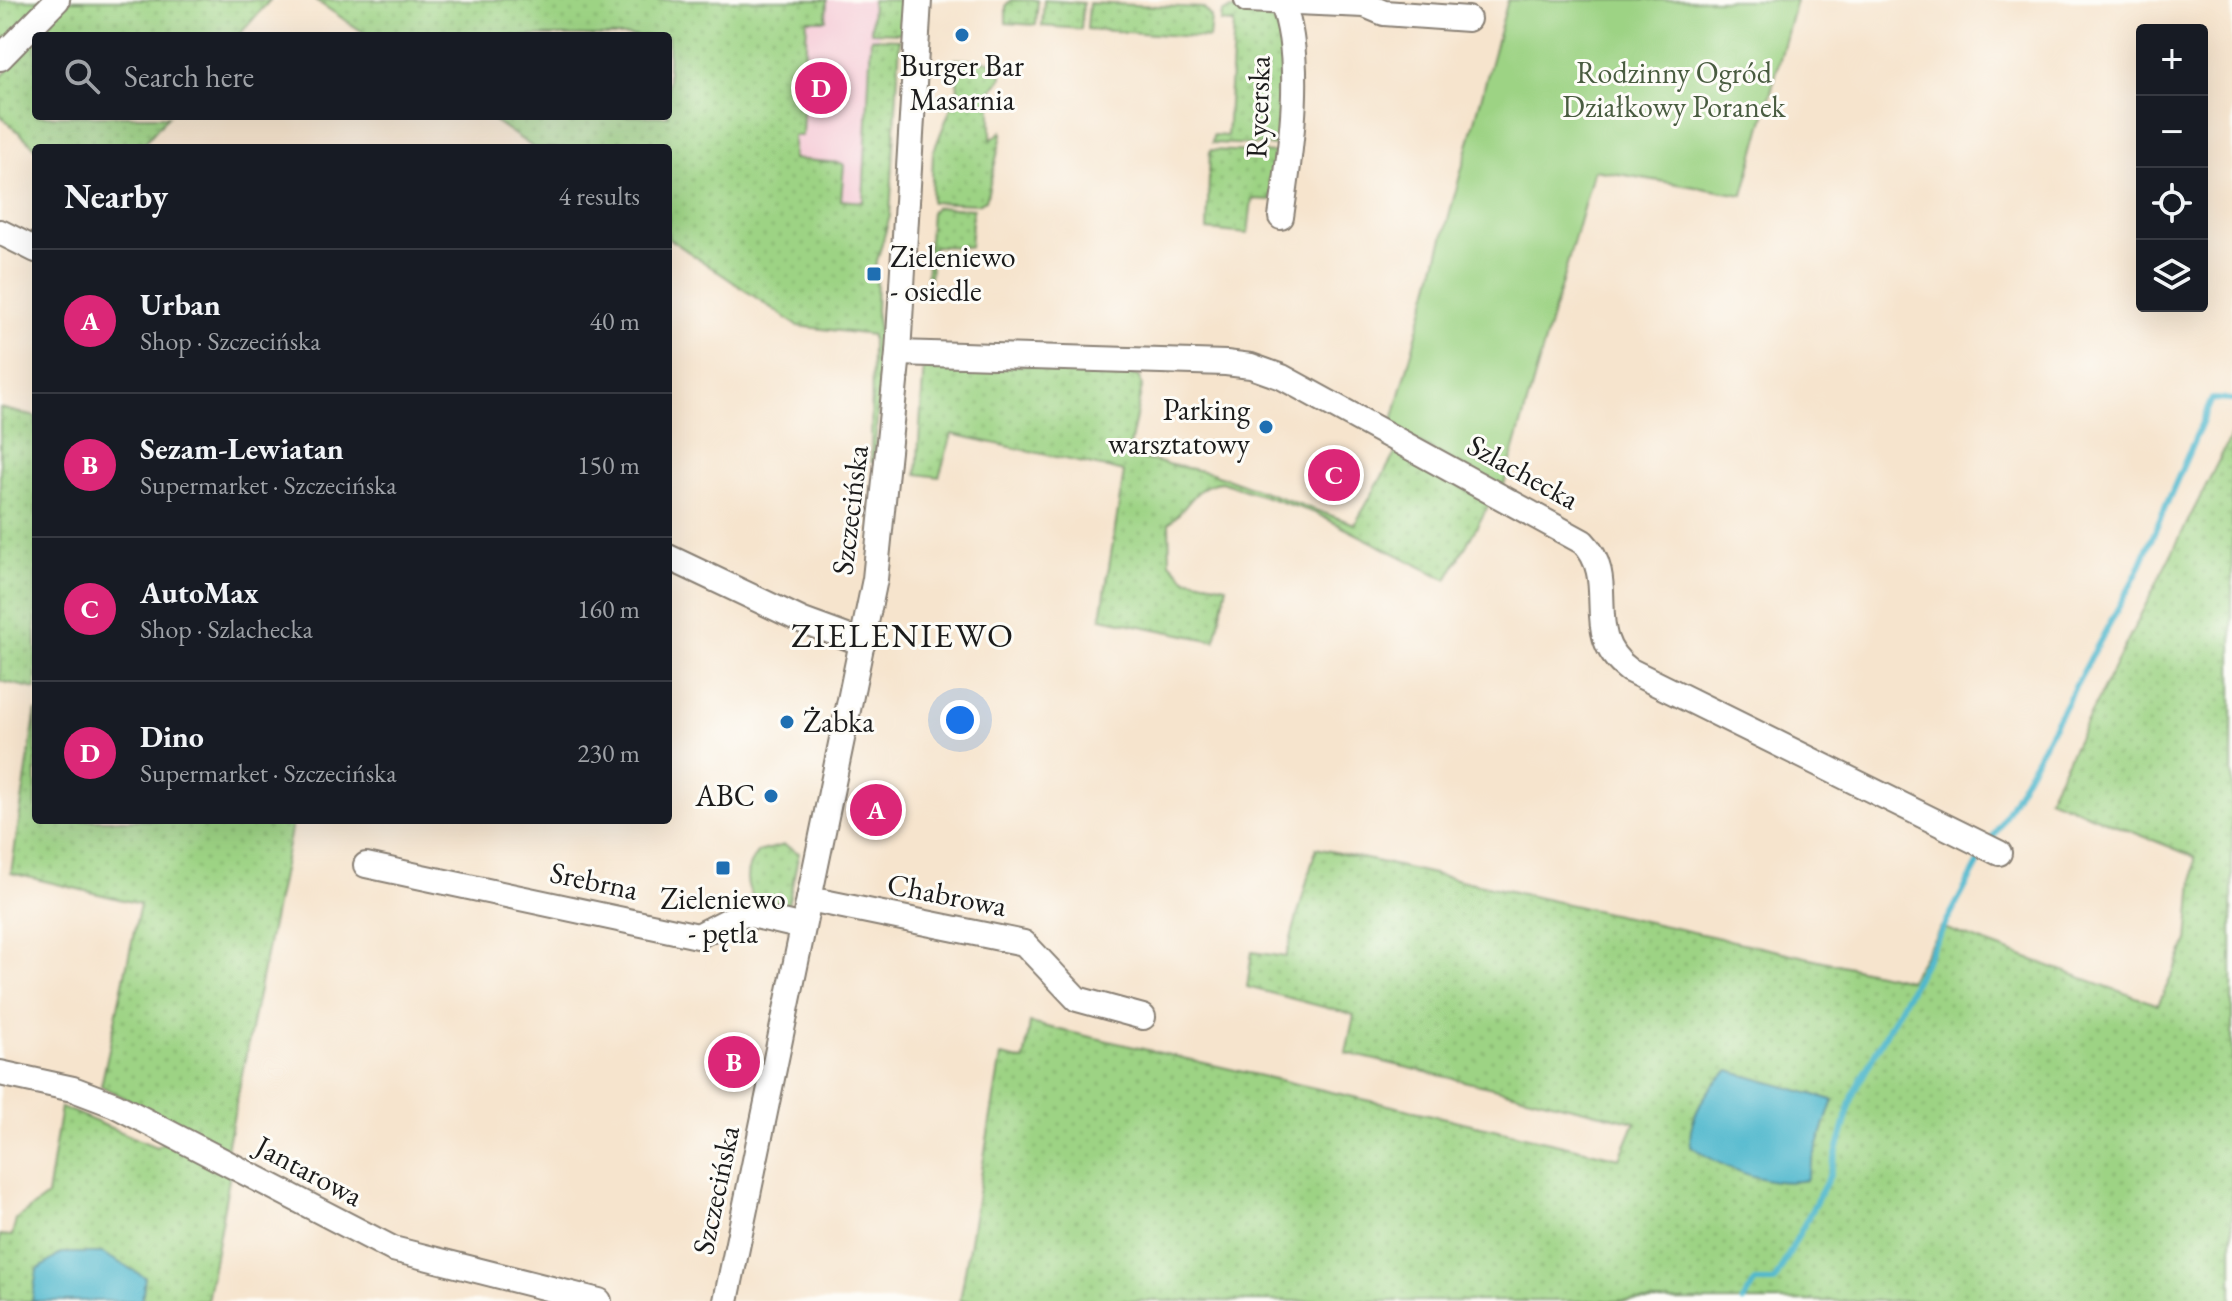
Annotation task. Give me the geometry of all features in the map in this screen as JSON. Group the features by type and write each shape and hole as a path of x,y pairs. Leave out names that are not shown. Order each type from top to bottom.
{"street":[{"path":"0,58 57,0"},
{"name":"Szczecińska","path":"726,1301 863,643 888,478 919,0"},
{"path":"1247,0 1368,2 1384,13 1468,19"},
{"name":"Rycerska","path":"1281,217 1291,150 1293,31 1282,2"},
{"path":"0,232 32,248"},
{"name":"Szlachecka","path":"898,353 1226,363 1251,366 1282,377 1583,542 1595,555 1599,568 1603,637 1612,657 1629,670 1999,853"},
{"path":"672,559 803,621 863,643"},
{"name":"Srebrna","path":"366,865 698,936 743,913 803,927"},
{"name":"Chabrowa","path":"809,899 1024,943 1077,999 1143,1017"},
{"name":"Jantarowa","path":"0,1073 73,1089 115,1105 393,1249 599,1301"}],"shaded area":[{"path":"796,0 881,0 864,203 789,200"}],"green space":[{"path":"0,0 270,0 242,32 32,32 32,120 164,120 144,144 32,144 0,115 0,78 20,58 0,39"},
{"path":"315,0 827,0 826,20 807,20 802,136 793,136 793,159 841,163 844,165 841,200 863,202 871,38 900,39 890,216 872,278 877,279 876,311 882,350 874,463 871,462 872,335 798,326 672,241 672,144 528,144 493,120 672,120 672,32 363,32"},
{"path":"872,0 902,0 901,33 871,32"},
{"path":"1011,0 1038,0 1036,25 1006,23 1006,5"},
{"path":"1044,0 1083,3 1081,29 1042,26"},
{"name":"Rodzinny Ogród Działkowy Poranek","path":"1508,0 1796,0 1743,195 1594,170 1503,488 1391,428"},
{"path":"1089,3 1203,8 1211,17 1209,38 1087,29"},
{"path":"1229,9 1264,13 1283,32 1283,146 1212,143 1213,135 1227,136 1234,23 1221,22 1222,13"},
{"path":"955,59 1001,62 1002,78 991,90 991,140 1002,131 1002,135 986,200 977,204 931,202 933,153 958,90"},
{"path":"1210,150 1279,153 1271,200 1252,199 1248,234 1207,230"},
{"path":"936,207 973,209 970,247 933,246 929,286 926,286 931,211"},
{"path":"924,362 1114,369 1140,377 1142,387 1128,456 1212,473 1355,524 1396,452 1490,503 1447,580 1315,513 1221,482 1212,484 1198,492 1169,523 1170,562 1185,578 1227,586 1215,641 1101,618 1124,472 952,434 939,477 917,474"},
{"path":"0,408 32,416 32,688 0,681"},
{"path":"2232,434 2232,1301 960,1301 1001,1056 1024,1061 1030,1023 1620,1158 1635,1122 1346,1053 1354,1015 1247,987 1252,952 1286,957 1316,848 1909,980 1941,927 2158,1005 2188,941 2195,857 2048,798"},
{"path":"32,736 32,824 292,824 227,1149 101,1086 140,904 11,873"},
{"path":"784,845 799,853 787,909 762,905 751,894 747,881 750,863 758,852"},
{"path":"61,1107 156,1147 169,1139 230,1173 207,1301 0,1301 0,1235 12,1236 16,1219 47,1196"}],"water":[{"path":"1729,1071 1833,1100 1806,1180 1777,1181 1746,1174 1691,1146 1692,1126 1701,1104 1714,1084"},
{"path":"62,1253 102,1253 145,1277 142,1301 32,1301 37,1270"}],"waterway":[{"path":"1990,843 2136,575 2212,399 2232,400"},
{"path":"1743,1301 1755,1282 1774,1282 1830,1175 1854,1092 1984,853"}],"place":[{"name":"Burger Bar Masarnia","path":"962,35"},
{"name":"Dino","path":"821,88"},
{"name":"Zieleniewo - osiedle","path":"874,274"},
{"name":"Parking warsztatowy","path":"1266,427"},
{"name":"AutoMax","path":"1334,475"},
{"name":"Żabka","path":"787,722"},
{"name":"ABC","path":"771,796"},
{"name":"Urban","path":"876,810"},
{"name":"Zieleniewo - pętla","path":"723,868"},
{"name":"Sezam-Lewiatan","path":"734,1062"}],"district":[{"name":"ZIELENIEWO","path":"903,635"}]}
